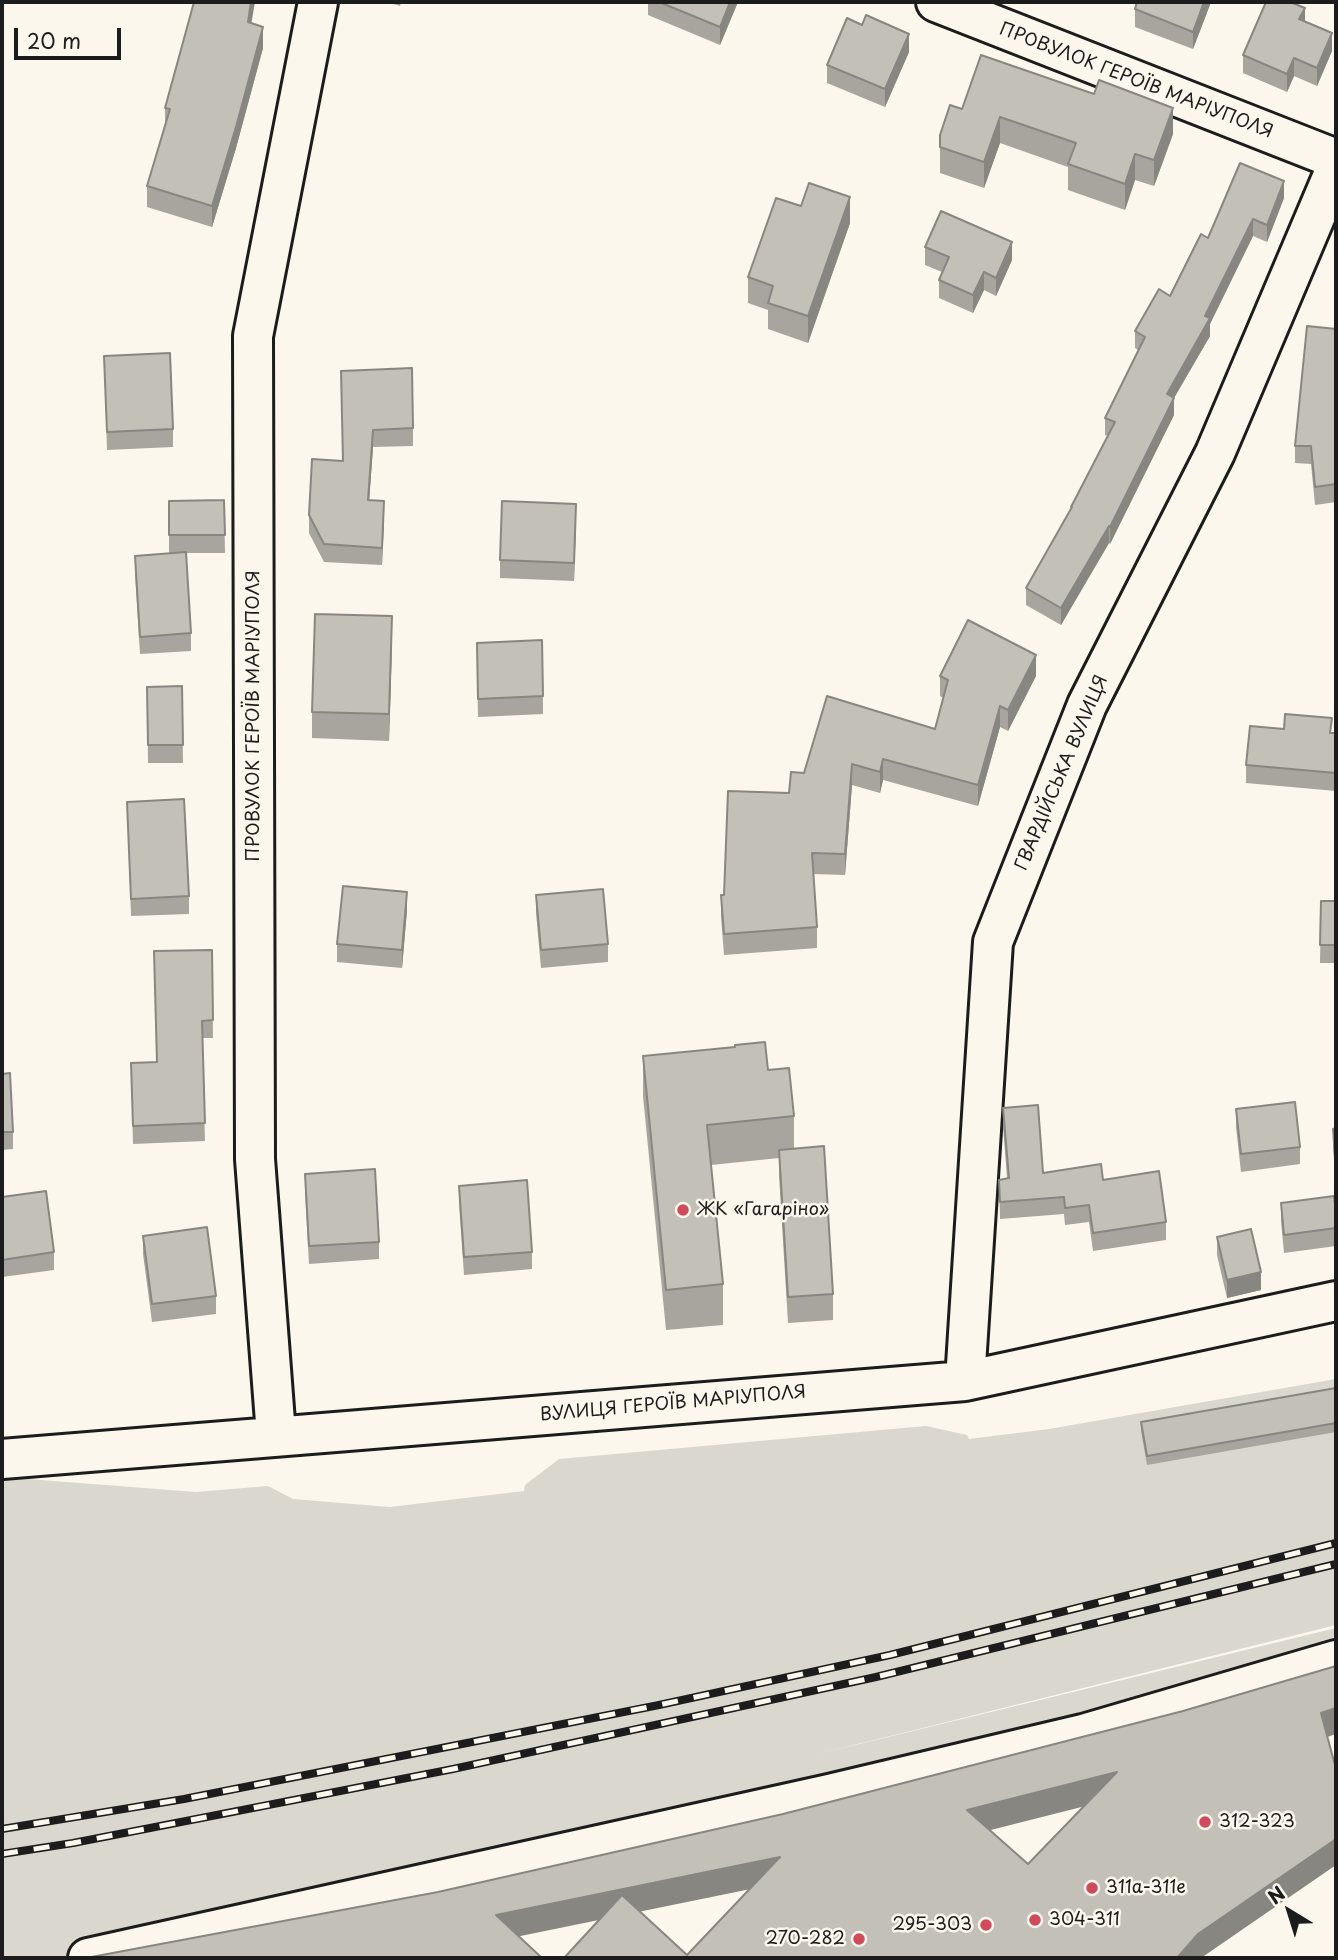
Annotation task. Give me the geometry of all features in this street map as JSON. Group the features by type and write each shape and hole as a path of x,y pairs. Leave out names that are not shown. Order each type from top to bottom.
{"street":[{"name":"ПРОВУЛОК ГЕРОЇВ МАРІУПОЛЯ","path":"275,1435 255,1160 254,336 318,2"},
{"name":"ПРОВУЛОК ГЕРОЇВ МАРІУПОЛЯ","path":"936,2 1336,159"},
{"name":"ГВАРДІЙСЬКА ВУЛИЦЯ","path":"965,1381 993,942 1087,705 1215,453 1336,168"},
{"name":"ВУЛИЦЯ ГЕРОЇВ МАРІУПОЛЯ","path":"2,1459 965,1381 1336,1301"},
{"path":"88,1958 816,1797 1083,1734 1336,1660"}],"shaded area":[{"path":"1336,1379 1336,1625 810,1756 1336,1628 1336,1660 88,1958 2,1958 2,1477 196,1492 268,1486 293,1499 390,1507 524,1491 525,1485 559,1459 926,1426 967,1435 969,1439 1049,1429"}],"building":[{"path":"194,2 251,2 248,22 263,27 212,206 147,186 170,109 165,108"},
{"path":"659,2 730,2 720,27"},
{"path":"1137,2 1204,2 1193,32 1135,9"},
{"path":"1266,2 1290,2 1305,8 1299,19 1332,33 1317,68 1294,58 1287,74 1243,55"},
{"path":"866,15 909,34 885,89 827,65 847,18 862,25"},
{"path":"981,55 1094,94 1099,80 1173,108 1154,160 1135,154 1125,184 1068,164 1076,143 1000,117 984,162 940,147 940,135 950,105 962,109"},
{"path":"1240,163 1284,181 1267,225 1253,219 1205,316 1210,318 1167,394 1174,398 1110,527 1061,608 1026,588 1072,507 1115,422 1105,418 1145,337 1135,331 1159,289 1170,296 1201,234 1208,238"},
{"path":"809,183 850,197 808,316 768,303 773,286 748,277 776,198 801,206"},
{"path":"941,211 1012,242 996,278 984,272 973,295 939,280 949,257 925,247"},
{"path":"1307,326 1336,329 1336,484 1315,487 1311,446 1295,446"},
{"path":"170,353 173,429 107,432 104,356"},
{"path":"412,368 413,428 373,430 368,500 384,501 382,548 324,544 309,515 312,459 343,461 341,371"},
{"path":"224,500 225,535 169,535 169,501"},
{"path":"502,501 576,504 574,563 500,560"},
{"path":"186,552 191,633 140,637 135,556"},
{"path":"315,614 392,616 389,714 312,712"},
{"path":"968,620 1036,655 1008,710 1000,706 978,785 883,759 880,772 852,764 845,854 812,853 817,927 724,934 721,895 724,895 728,791 789,793 791,772 804,773 827,696 935,729 948,680 940,676"},
{"path":"542,640 543,696 478,699 477,643"},
{"path":"182,686 183,745 148,745 147,687"},
{"path":"1285,714 1332,718 1330,733 1336,733 1336,773 1246,765 1250,726 1284,729"},
{"path":"184,799 189,896 131,899 127,802"},
{"path":"343,886 407,892 402,950 337,944"},
{"path":"603,889 608,944 541,950 536,895"},
{"path":"1321,901 1336,901 1336,945 1320,945"},
{"path":"212,950 213,1020 202,1021 205,1123 133,1126 131,1063 157,1062 154,951"},
{"path":"765,1042 768,1070 789,1068 794,1116 707,1125 723,1284 666,1290 643,1056"},
{"path":"10,1073 13,1132 2,1132 2,1074"},
{"path":"1295,1102 1300,1147 1241,1154 1236,1109"},
{"path":"1038,1105 1043,1173 1101,1164 1103,1180 1159,1171 1166,1222 1093,1233 1089,1205 1065,1208 1064,1197 1000,1202 999,1180 1009,1178 1003,1108"},
{"path":"1336,1128 1336,1170 1333,1129"},
{"path":"824,1146 833,1294 788,1297 779,1150"},
{"path":"375,1169 379,1242 309,1246 305,1174"},
{"path":"527,1180 532,1252 464,1257 459,1186"},
{"path":"46,1191 54,1252 2,1260 2,1197"},
{"path":"1334,1196 1336,1228 1284,1235 1281,1203"},
{"path":"207,1227 216,1296 152,1304 143,1236"},
{"path":"1251,1229 1261,1272 1227,1280 1217,1237"},
{"path":"1336,1388 1336,1423 1147,1456 1141,1422"},
{"path":"1336,1666 1336,1708 1321,1713 1336,1769 1336,1839 1198,1934 1177,1958 564,1958 622,1895 687,1955 780,1857 496,1915 542,1958 86,1958 438,1892 783,1814 1183,1711","holes":["1117,1772 1028,1864 967,1810"]}],"railway":[{"path":"2,1829 184,1799 659,1705 890,1655 1336,1543"},
{"path":"2,1854 73,1843 453,1769 876,1677 1336,1564"}],"place":[{"name":"ЖК «Гагаріно»","path":"683,1210"},
{"name":"312-323","path":"1205,1822"},
{"name":"311а-311е","path":"1092,1888"},
{"name":"304-311","path":"1035,1920"},
{"name":"295-303","path":"986,1925"},
{"name":"270-282","path":"859,1939"}]}
